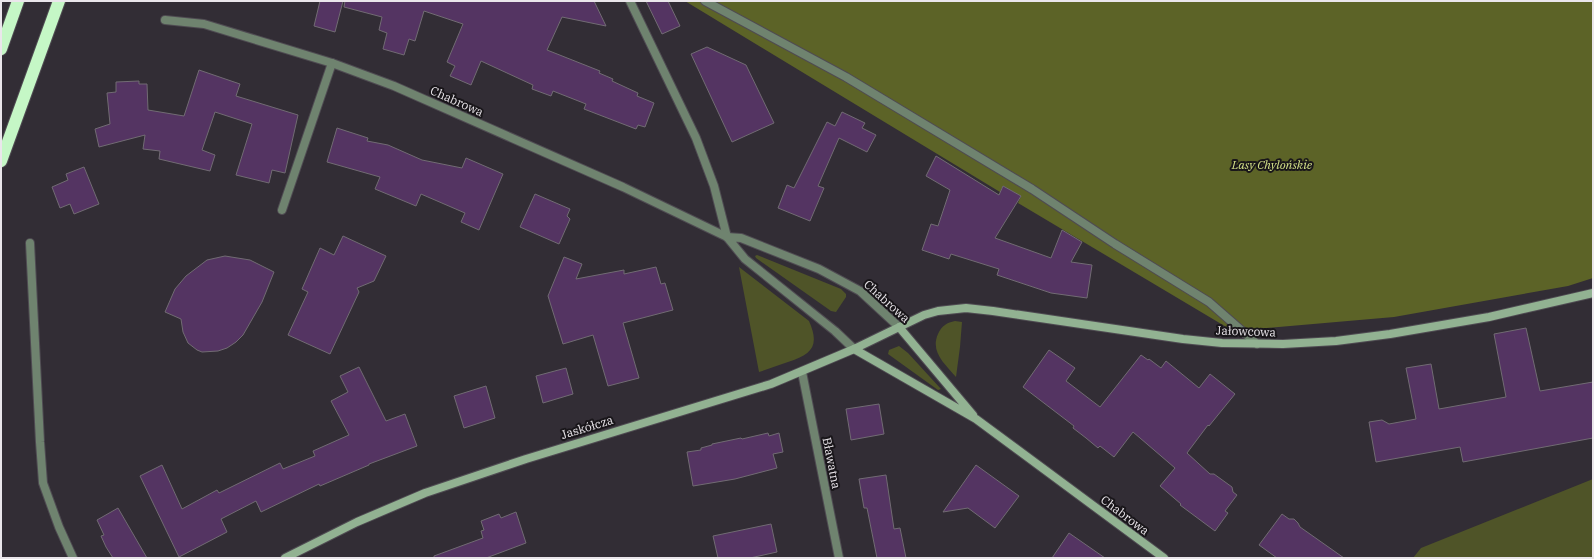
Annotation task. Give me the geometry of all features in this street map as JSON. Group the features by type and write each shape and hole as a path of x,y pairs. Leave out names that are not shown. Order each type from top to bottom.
{"highway":[{"path":"1,49 18,1"},
{"path":"1,161 59,1"}],"street":[{"path":"630,1 696,138 714,186 727,237"},
{"path":"705,1 846,77 1032,189 1115,244 1209,302 1257,344"},
{"name":"Chabrowa","path":"165,20 204,24 332,63 394,86 623,187 727,237 741,238 819,270 860,291 899,327 976,419"},
{"path":"282,210 332,63"},
{"name":"Chabrowa","path":"727,237 745,259 836,331 854,349 976,419 1164,558"},
{"path":"30,243 43,483 59,527 73,558"},
{"name":"Jałowcowa","path":"899,327 924,315 938,311 966,308 1033,316 1137,334 1183,339 1257,344 1283,344 1336,341 1390,334 1489,317 1593,293"},
{"name":"Jaskółcza","path":"285,558 357,522 425,493 526,458 771,384 854,349 899,327"},
{"name":"Bławatna","path":"802,372 839,558"}],"green space":[{"name":"Lasy Chylońskie","path":"685,1 1593,1 1593,278 1568,286 1394,317 1233,331 1018,203 1021,196 1003,186 1000,192"},
{"path":"757,255 841,289 846,294 846,297 836,312 831,311 756,258 755,256"},
{"path":"739,267 809,321 814,337 814,343 812,348 803,356 759,372"},
{"path":"955,321 962,322 956,377 943,362 937,352 936,346 936,340 941,328"},
{"path":"899,346 908,353 941,389 938,390 888,354 889,350"},
{"path":"1593,479 1593,558 1413,558 1421,548"}],"building":[{"path":"320,1 343,1 335,32 314,26"},
{"path":"345,1 594,1 606,26 562,17 547,50 600,71 599,73 613,79 612,81 638,93 637,96 654,103 645,127 638,125 636,129 584,109 586,104 553,91 551,96 532,89 533,85 481,61 471,85 450,76 455,66 447,62 463,24 424,11 415,41 409,39 404,55 383,49 387,33 379,30 382,17 344,7"},
{"path":"646,1 668,1 680,26 662,34"},
{"path":"707,47 746,65 774,123 732,142 691,54"},
{"path":"199,70 240,84 236,96 298,115 285,173 272,170 269,183 236,175 252,124 215,112 202,150 215,155 210,171 159,159 160,151 143,149 145,135 99,147 95,129 110,124 107,93 116,92 116,82 139,81 139,84 147,84 148,110 184,116"},
{"path":"842,112 865,123 862,128 876,135 867,152 839,138 818,186 824,188 810,221 778,208 787,185 794,188 827,122 835,126"},
{"path":"337,128 368,138 367,141 388,145 422,160 462,168 466,158 503,174 479,230 461,222 465,213 421,194 416,206 375,189 380,177 327,162"},
{"path":"936,156 999,195 1003,186 1021,196 995,238 1051,258 1062,230 1082,242 1071,262 1092,265 1087,298 1051,293 997,275 999,269 951,254 949,259 922,250 931,224 938,226 950,190 926,176"},
{"path":"84,167 99,204 74,214 70,204 60,208 52,187 68,180 66,174"},
{"path":"535,194 570,209 567,216 570,219 559,244 520,227"},
{"path":"343,236 386,256 374,281 357,288 359,292 330,354 288,335 308,292 302,289 320,248 334,255"},
{"path":"225,256 250,260 274,272 262,302 243,335 227,348 218,351 202,352 188,343 183,332 181,319 165,312 175,289 186,276 207,260"},
{"path":"564,257 582,264 576,279 624,270 624,274 656,267 661,284 665,283 673,310 623,323 639,378 608,386 593,335 563,344 548,296"},
{"path":"1526,328 1540,391 1593,382 1593,438 1463,462 1460,447 1376,462 1369,422 1382,420 1389,424 1416,419 1406,368 1431,364 1439,409 1506,397 1494,334"},
{"path":"1049,350 1075,368 1066,381 1100,407 1141,355 1161,368 1166,361 1199,388 1210,374 1235,394 1209,426 1208,425 1187,453 1210,474 1214,474 1232,487 1233,492 1237,495 1225,511 1228,513 1215,531 1180,505 1181,504 1160,486 1175,468 1133,432 1114,457 1100,446 1098,448 1073,428 1074,426 1023,387"},
{"path":"359,367 386,421 405,414 417,446 369,464 320,486 319,484 261,512 256,501 221,519 227,532 179,557 140,476 162,465 182,509 217,490 219,493 280,463 283,469 315,456 313,451 349,435 331,401 348,392 340,376"},
{"path":"566,368 573,394 543,403 536,376"},
{"path":"486,386 495,418 464,428 454,396"},
{"path":"879,404 884,434 851,440 846,409"},
{"path":"768,433 769,436 779,433 783,452 773,454 777,468 735,479 693,486 687,452 701,450 701,448 712,444"},
{"path":"976,465 1019,496 995,528 968,508 943,512"},
{"path":"886,475 894,529 900,528 906,558 877,558 867,508 864,508 859,479"},
{"path":"118,508 147,558 113,558 106,547 101,536 104,535 97,520"},
{"path":"516,512 526,543 486,558 434,558 434,556 483,538 481,531 484,530 481,521 499,514 501,518"},
{"path":"1282,514 1289,519 1294,519 1300,527 1344,558 1277,558 1259,545"},
{"path":"771,524 777,552 750,558 718,558 713,536"},
{"path":"1069,533 1105,558 1052,558"}]}
